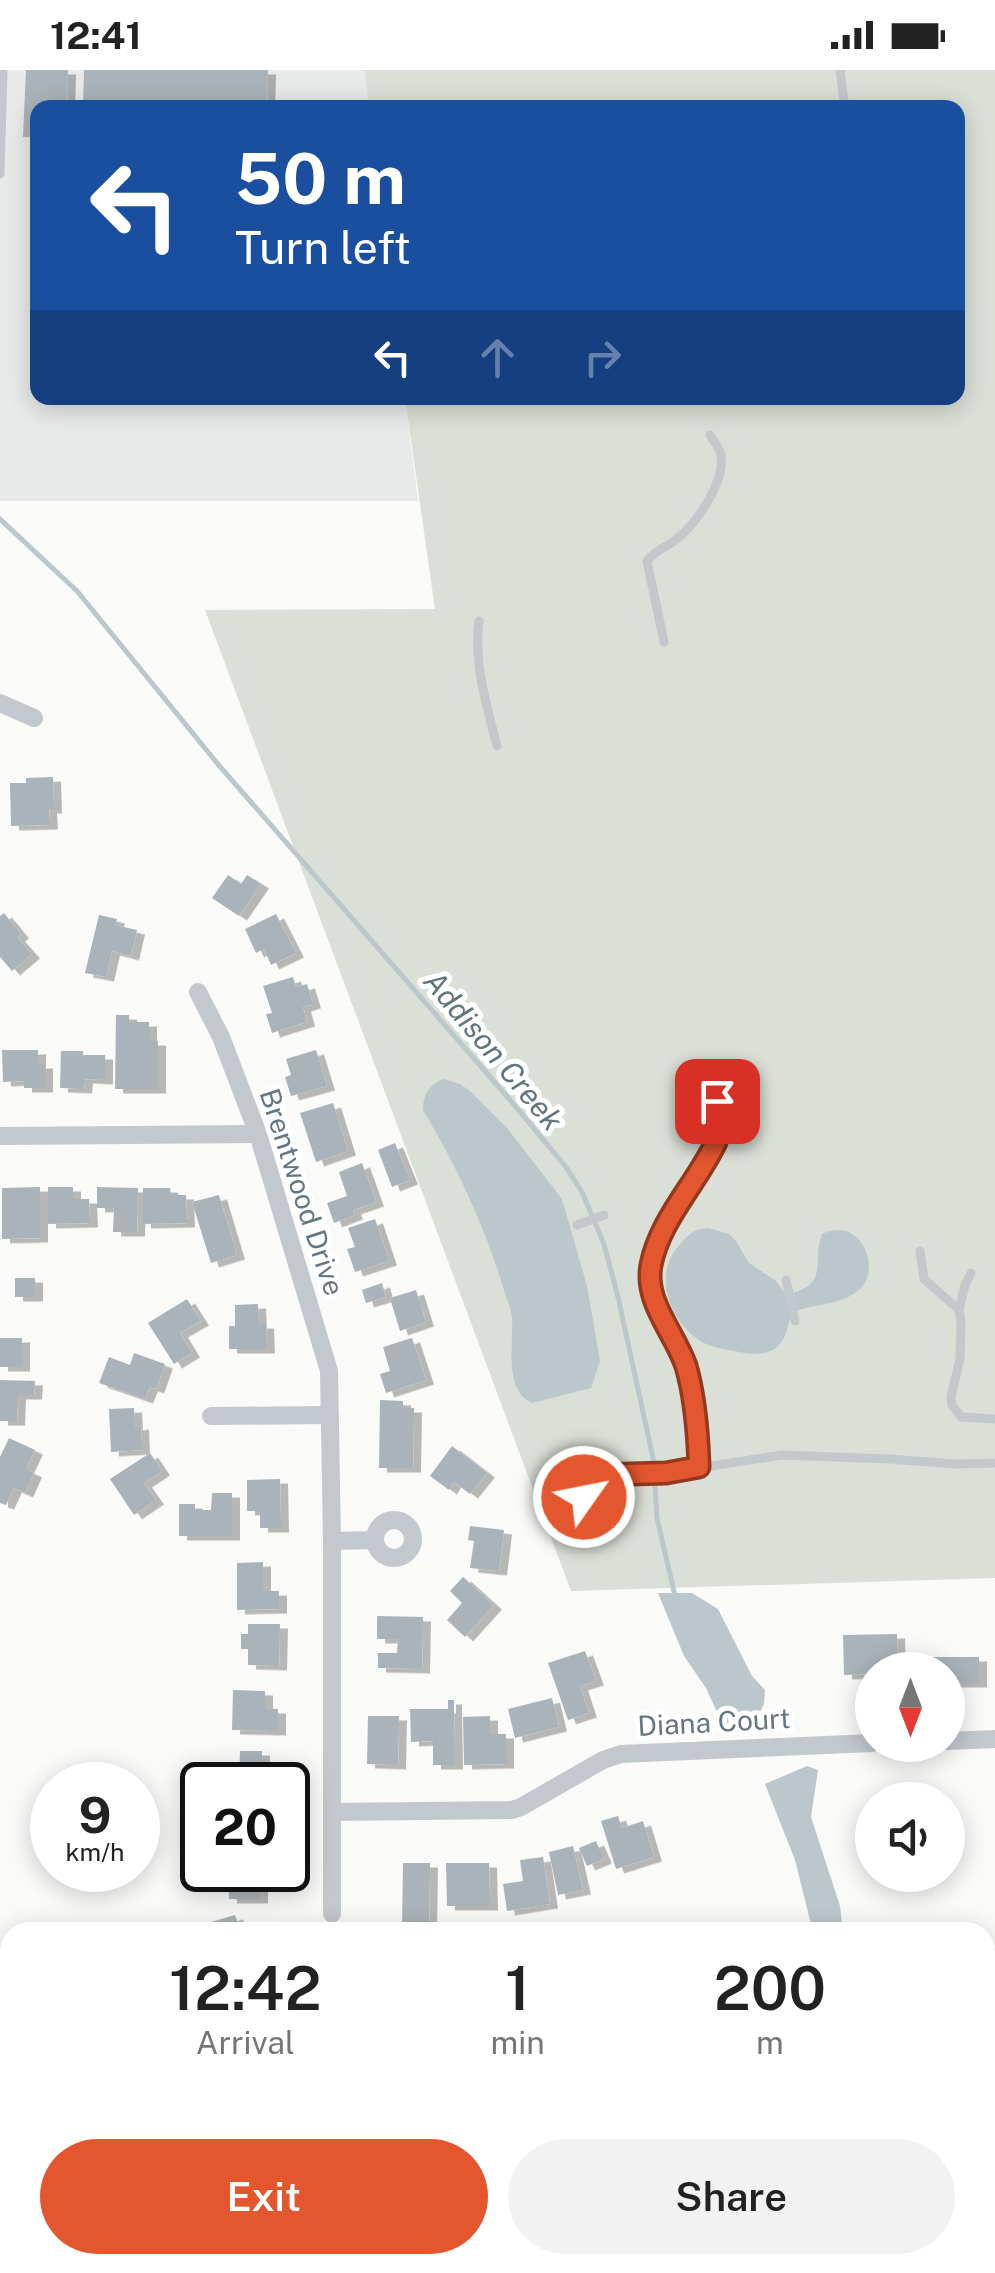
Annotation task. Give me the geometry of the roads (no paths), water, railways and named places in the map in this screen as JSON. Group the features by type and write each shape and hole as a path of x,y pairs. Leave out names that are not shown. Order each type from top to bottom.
{"street":[{"path":"0,703 34,718"},
{"name":"Brentwood Drive","path":"198,992 221,1037 258,1134 330,1372 332,1914"},
{"path":"0,1136 258,1134"},
{"path":"210,1416 330,1415"},
{"path":"332,1541 375,1540"},
{"path":"965,1740 995,1739"},
{"name":"Diana Court","path":"333,1812 512,1810 621,1754 855,1744"}],"lane":[{"path":"0,174 3,70"},
{"path":"840,70 845,100"},
{"path":"664,642 647,561 654,551 675,541 704,508 720,474 722,459 710,435"},
{"path":"479,621 476,636 497,746"},
{"path":"699,1467 686,1368 654,1301 650,1268 659,1238 716,1142 720,1127 717,1101"},
{"path":"580,1224 604,1216"},
{"path":"920,1251 924,1279 958,1310"},
{"path":"971,1273 958,1310 962,1334 952,1406 962,1416 995,1419"},
{"path":"786,1280 795,1321"},
{"path":"596,1475 576,1514 564,1512 562,1504 571,1488 596,1475 666,1473 800,1455 995,1463"}],"waterway":[{"name":"Addison Creek","path":"0,519 77,591 217,763 511,1101 582,1192 604,1244 618,1297 653,1458 657,1518 675,1596"}]}
